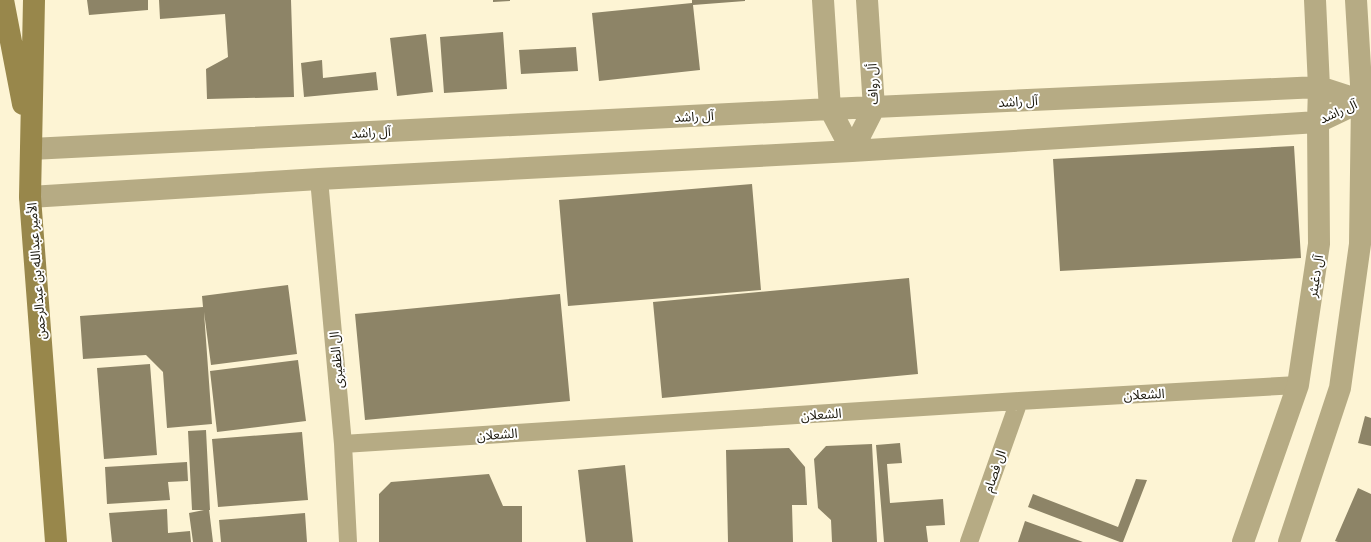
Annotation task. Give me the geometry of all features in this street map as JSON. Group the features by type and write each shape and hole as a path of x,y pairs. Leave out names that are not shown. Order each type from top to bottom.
{"main road":[{"path":"3,0 31,149"},
{"name":"الأمير عبدالله بن عبدالرحمن","path":"34,0 30,197 56,542"}],"street":[{"path":"823,0 830,109 852,151"},
{"name":"أل رواف","path":"852,151 874,108 866,0"},
{"name":"آل دغيثر","path":"1242,542 1298,385 1319,244 1319,87 1315,0"},
{"path":"1289,542 1340,388 1360,244 1362,101 1356,0"},
{"name":"آل راشد","path":"31,149 830,109 1319,87 1362,101"},
{"name":"آل راشد","path":"30,197 319,179 852,151 1318,122 1362,101"},
{"name":"ال الظفيرى","path":"319,179 343,444 348,542"},
{"name":"الشعلان","path":"343,444 1019,401 1298,385"},
{"name":"ال فصام","path":"969,542 1019,401"}],"building":[{"path":"87,0 148,0 148,10 89,15"},
{"path":"159,0 291,0 294,97 207,99 206,69 228,57 225,14 160,19"},
{"path":"493,0 510,0 510,1 493,2"},
{"path":"692,0 745,0 693,5 700,70 599,81 592,13 692,3"},
{"path":"503,32 507,89 444,93 440,37"},
{"path":"426,34 433,92 397,96 390,38"},
{"path":"576,47 578,71 521,74 519,50"},
{"path":"322,60 323,78 376,72 378,90 304,97 301,63"},
{"path":"1294,146 1301,258 1060,271 1053,159"},
{"path":"752,184 761,290 568,306 559,200"},
{"path":"909,278 918,374 662,398 653,302"},
{"path":"288,285 297,354 211,365 204,312 212,424 167,428 163,372 146,355 83,359 80,316 203,307 202,296"},
{"path":"560,294 570,401 365,420 355,314"},
{"path":"298,360 306,421 217,432 210,371"},
{"path":"150,364 157,455 104,459 97,368"},
{"path":"1365,416 1371,418 1371,446 1358,443"},
{"path":"206,430 210,510 192,510 188,431"},
{"path":"302,432 308,500 218,507 212,439"},
{"path":"900,443 902,463 887,464 890,503 943,499 945,525 926,526 928,542 884,542 876,445"},
{"path":"872,444 877,542 832,542 831,520 818,508 814,459 826,446"},
{"path":"789,448 805,467 807,505 792,505 793,542 728,542 726,450"},
{"path":"187,462 188,481 168,482 170,500 107,504 105,467"},
{"path":"625,465 633,542 586,542 578,470"},
{"path":"489,474 503,506 522,506 522,542 379,542 379,494 391,482"},
{"path":"1136,479 1147,480 1123,542 1028,507 1033,494 1118,527"},
{"path":"1358,488 1371,494 1371,542 1335,541"},
{"path":"167,509 168,533 190,531 191,542 112,542 109,513"},
{"path":"209,509 213,542 193,542 189,513"},
{"path":"305,513 307,542 221,542 219,520"},
{"path":"1025,521 1083,542 1018,542"}]}
